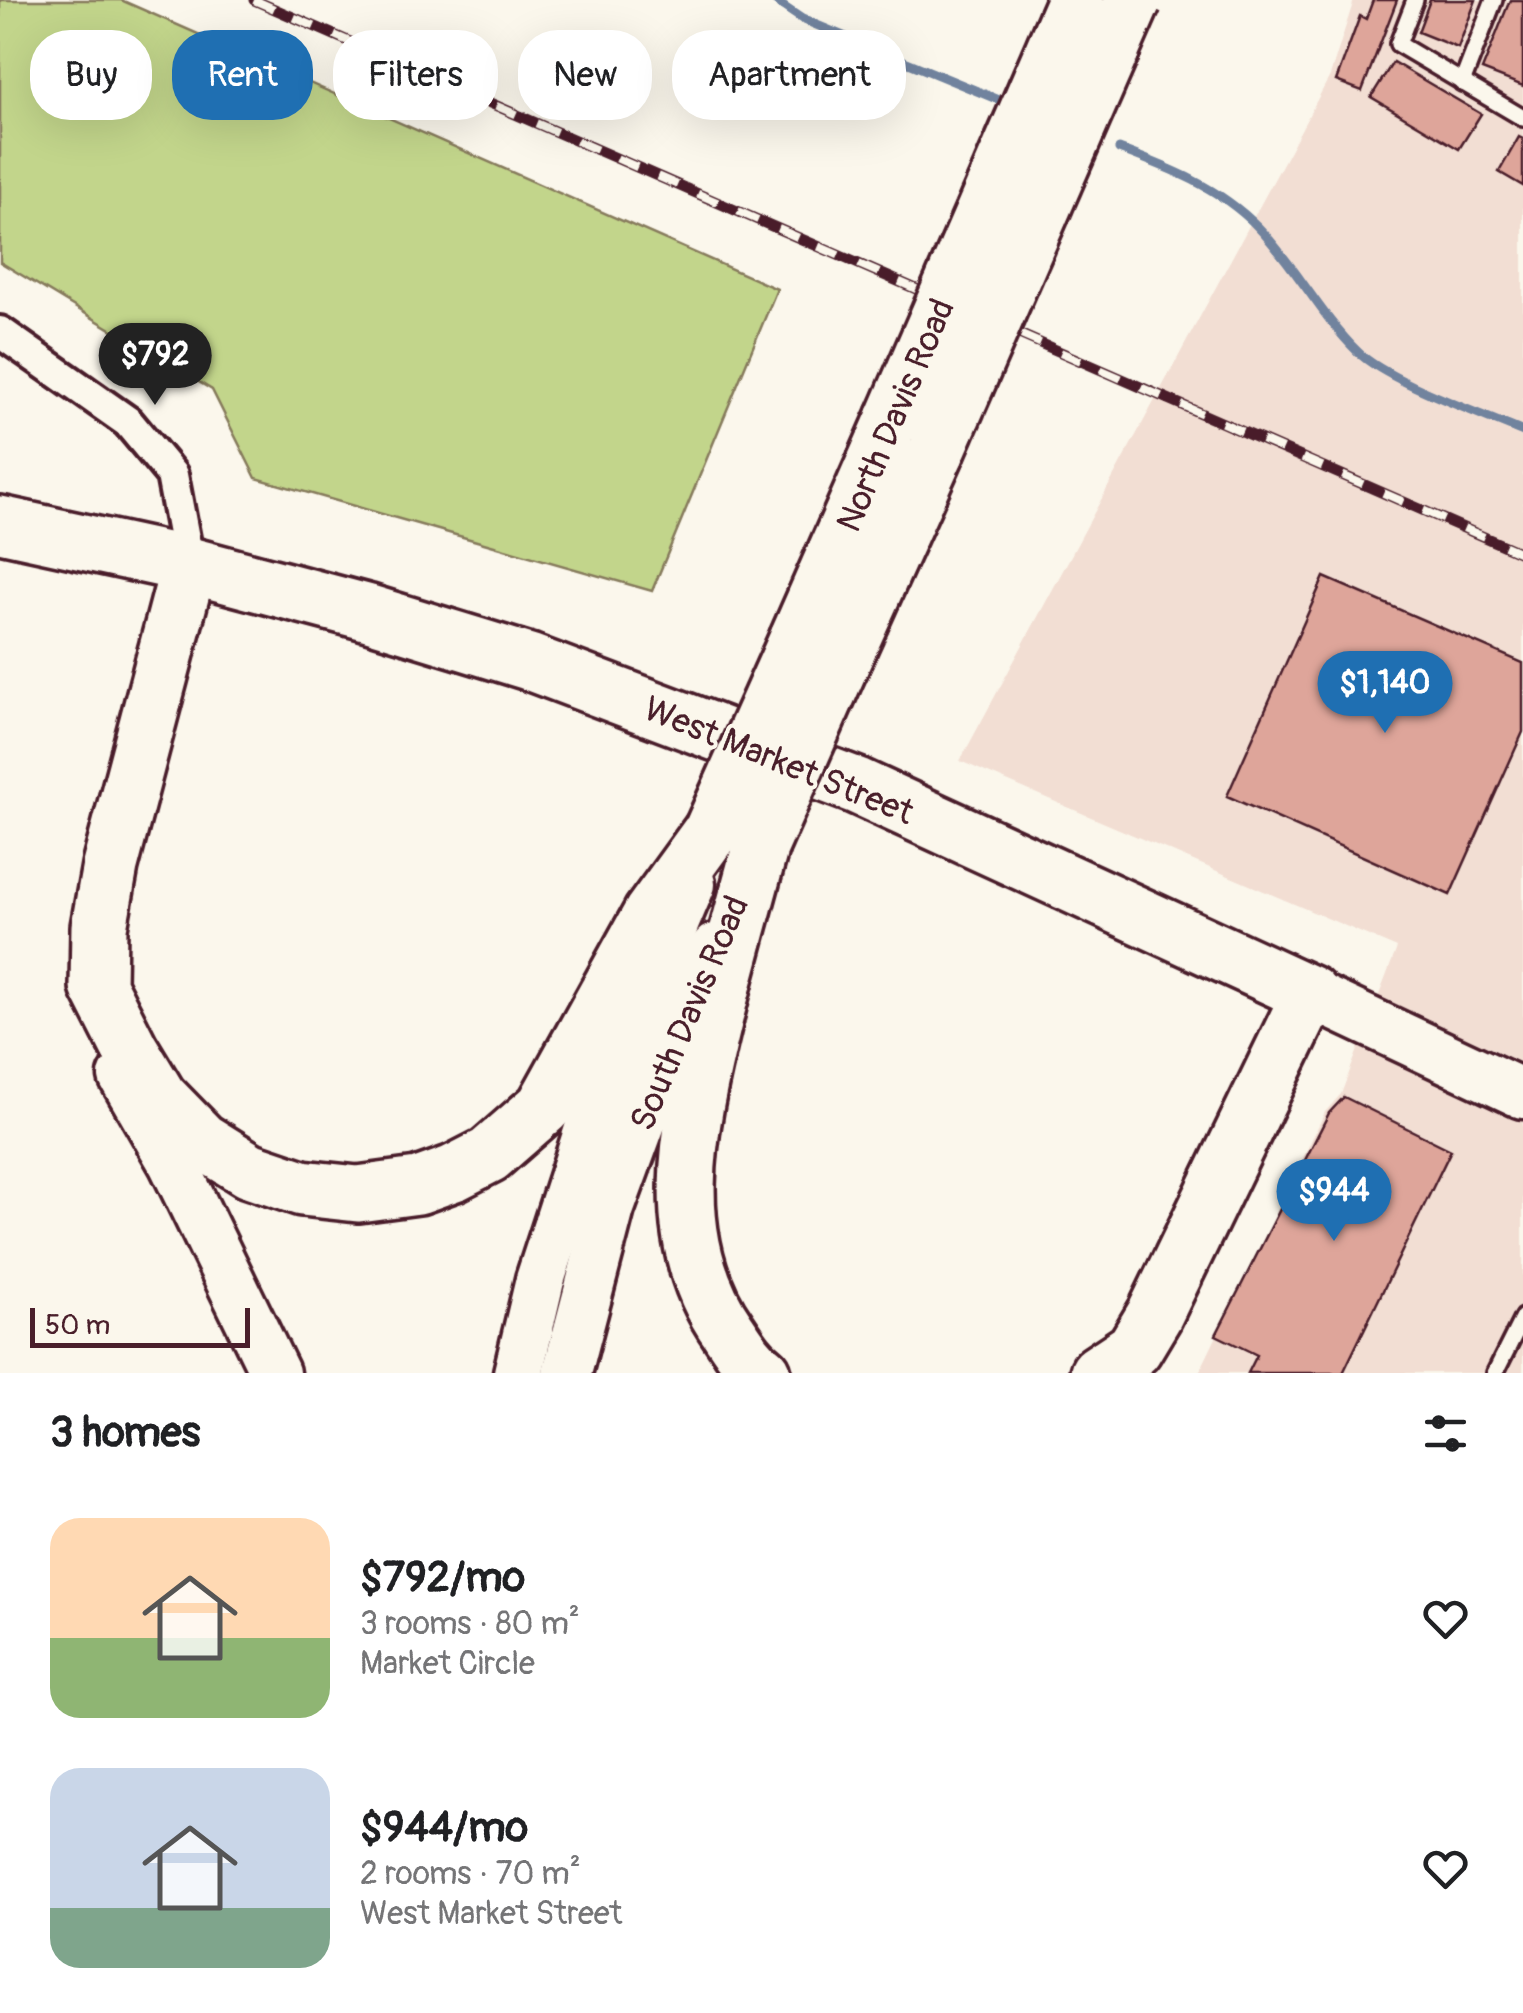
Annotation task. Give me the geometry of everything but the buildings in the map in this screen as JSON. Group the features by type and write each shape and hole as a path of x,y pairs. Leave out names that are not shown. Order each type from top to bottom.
{"highway":[{"name":"North Davis Road","path":"819,652 894,419 1075,0"},
{"name":"North Davis Road","path":"819,652 938,451 1133,0"},
{"name":"West Market Street","path":"0,524 189,565 366,612 529,662 857,786 1310,994"},
{"path":"189,565 110,866 99,927 98,986 159,1097 202,1140 248,1170 302,1188 358,1194 418,1186 488,1155 544,1107 651,914 737,837"},
{"name":"South Davis Road","path":"737,837 819,652"},
{"path":"737,837 692,1118 686,1175 688,1230 699,1276 721,1320 762,1373"},
{"path":"1115,1365 1156,1314 1310,994"}],"main road":[{"name":"South Davis Road","path":"518,1373 540,1280 594,1114 737,837"},
{"name":"South Davis Road","path":"567,1373 590,1276 629,1155 678,1030 737,837"},
{"path":"98,986 115,1062 173,1163 275,1373"},
{"name":"West Market Street","path":"1310,994 1523,1094"}],"street":[{"path":"0,332 128,422 172,476 189,565"}],"lane":[{"path":"1415,0 1398,44 1523,118"},
{"path":"1462,83 1494,0"},
{"path":"1495,1373 1523,1317"}],"shaded area":[{"path":"1354,0 1523,0 1523,1373 1199,1373 1325,1112 1341,1094 1397,948 960,761 1330,76"}],"green space":[{"path":"0,0 121,0 189,30 172,30 172,120 313,120 313,85 333,93 333,120 393,120 777,289 652,591 256,478 212,390 0,262"}],"waterway":[{"path":"774,0 802,19 999,100"},
{"path":"1119,149 1193,180 1243,213 1271,242 1344,338 1372,363 1412,385 1523,432"}],"railway":[{"path":"254,0 1523,554"}]}
